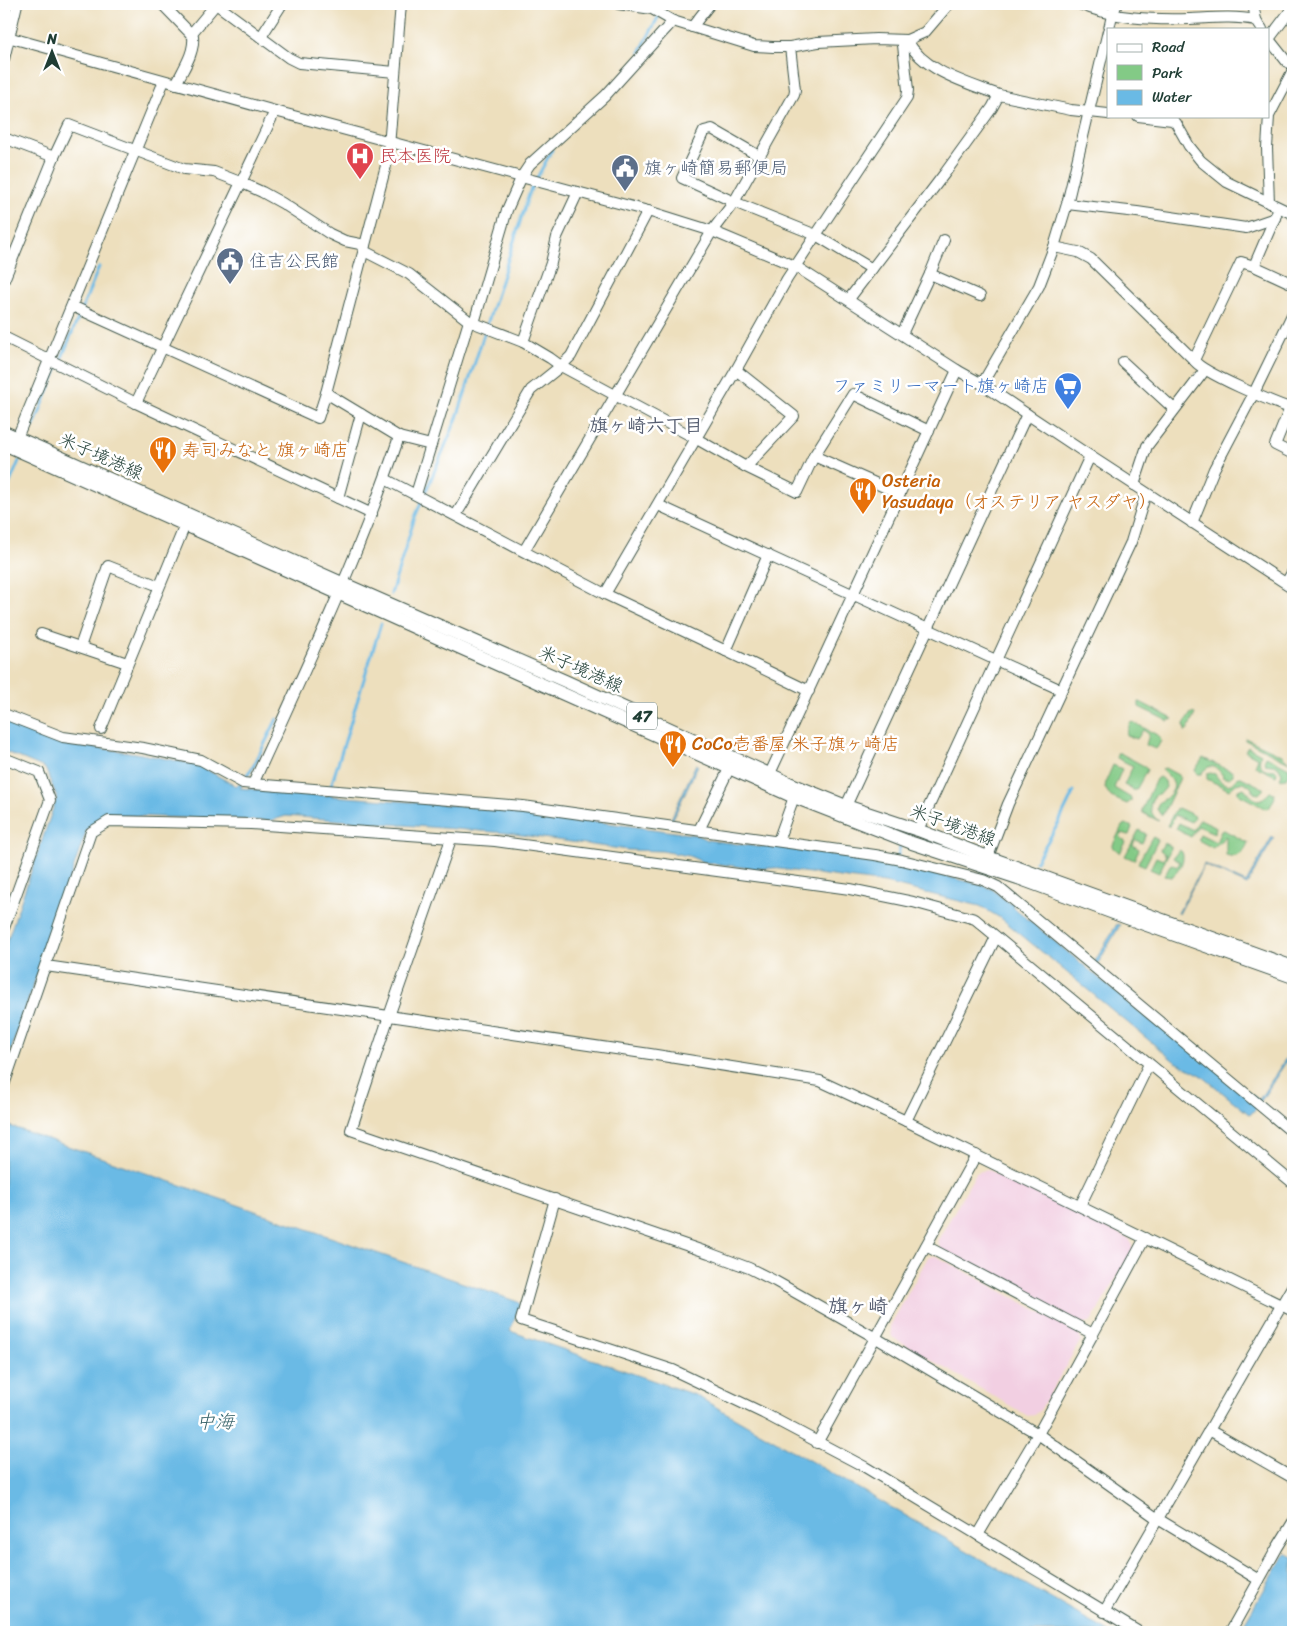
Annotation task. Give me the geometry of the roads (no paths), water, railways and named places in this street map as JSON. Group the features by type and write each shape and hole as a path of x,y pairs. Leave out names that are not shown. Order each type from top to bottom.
{"main road":[{"name":"米子境港線","path":"4,432 729,769 789,783 846,806 918,830 1018,878 1127,918 1292,972"},
{"name":"米子境港線","path":"4,444 184,525 548,674 768,779 794,797 912,843 986,862"}],"street":[{"path":"4,59 7,37 17,4"},
{"path":"162,4 193,36 192,52 176,84"},
{"path":"191,34 216,4 299,63 395,72"},
{"path":"261,37 282,4"},
{"path":"72,306 318,418 388,158 401,4"},
{"path":"618,4 652,9 672,21 754,46 790,47 818,42 876,39 907,40 925,32 949,4"},
{"path":"692,27 710,4"},
{"path":"1079,4 1112,15 1149,20 1239,17 1259,24"},
{"path":"1109,28 1117,4"},
{"path":"1253,4 1259,24"},
{"path":"1270,36 1293,7"},
{"path":"416,494 507,210 522,176 530,164 606,96 672,21"},
{"path":"982,384 1039,286 1054,247 1067,204 1107,34"},
{"path":"7,37 275,111 522,176 712,231 795,266 849,299 1290,586 1293,571"},
{"path":"907,40 911,48 925,62 946,74 999,95 1089,113 1107,114"},
{"path":"606,594 795,266 907,98 908,90 903,46 907,40"},
{"path":"1270,41 1287,62 1293,65"},
{"path":"524,552 712,231 734,202 794,95 790,47"},
{"path":"1270,114 1293,70"},
{"path":"17,438 164,81"},
{"path":"849,299 992,108 999,95"},
{"path":"136,403 275,111"},
{"path":"1155,118 1172,120 1176,123 1188,146 1206,165 1227,182 1269,203 1277,213"},
{"path":"1269,118 1269,203"},
{"path":"4,280 69,125 184,169 214,172 262,192 330,234 365,248 409,274 472,322 523,342 561,366 746,467 797,492 814,456 853,394 929,431"},
{"path":"760,156 712,129 704,131 682,178 734,202 816,235 872,269"},
{"path":"4,138 54,157"},
{"path":"523,342 551,263 557,237 578,192"},
{"path":"1067,204 1246,228 1277,213 1293,214"},
{"path":"456,514 530,390 571,356 648,211"},
{"path":"1254,266 1277,213"},
{"path":"902,334 944,240"},
{"path":"1054,247 1078,252 1090,259 1195,363 1205,370 1292,408 1275,445 1293,454"},
{"path":"1194,360 1241,262 1293,284"},
{"path":"930,274 980,296"},
{"path":"1192,523 1214,469 1293,313"},
{"path":"4,337 136,403 372,514"},
{"path":"1123,362 1174,409"},
{"path":"736,370 794,416 746,467"},
{"path":"768,779 957,370"},
{"path":"1134,485 1147,446 1205,370"},
{"path":"326,393 399,437 431,445"},
{"path":"338,498 361,414"},
{"path":"846,806 1027,414"},
{"path":"253,784 342,589 372,514 399,437"},
{"path":"814,456 900,494"},
{"path":"918,830 1090,456"},
{"path":"385,479 456,514 524,552 606,594 809,690"},
{"path":"986,862 1008,804 1131,542 1146,493"},
{"path":"658,505 1061,690"},
{"path":"100,729 184,525"},
{"path":"726,651 768,555"},
{"path":"80,647 108,566 159,586"},
{"path":"42,634 127,663"},
{"path":"4,714 63,737 143,748 201,760 243,783 496,803 699,830 902,860 992,883 1293,1132"},
{"path":"4,758 38,772 50,800 4,928"},
{"path":"699,830 729,769"},
{"path":"778,841 794,797"},
{"path":"4,1085 91,832 109,821 251,824 495,842 850,890 913,902 975,919 1293,1183"},
{"path":"452,839 351,1130 749,1268 776,1281 1038,1434 1158,1519 1259,1580"},
{"path":"906,1121 996,937"},
{"path":"46,966 650,1054 820,1081 976,1155 1293,1311"},
{"path":"1080,1206 1149,1064"},
{"path":"817,1443 976,1155"},
{"path":"555,1200 521,1320 673,1370 762,1413 865,1467 1139,1632"},
{"path":"978,1535 1038,1434 1145,1238"},
{"path":"926,1246 1093,1334"},
{"path":"1104,1612 1293,1284"},
{"path":"1209,1430 1293,1478"},
{"path":"1230,1632 1276,1548 1293,1522"}],"water":[{"path":"4,719 66,744 136,753 194,764 195,761 198,761 198,765 236,786 239,784 243,785 240,788 520,809 520,811 560,817 561,814 563,817 697,835 707,840 760,847 769,845 782,847 783,845 787,848 892,863 981,885 992,889 1010,904 1011,902 1014,904 1012,906 1146,1017 1259,1100 1293,1047 1293,1051 1250,1115 1201,1075 1174,1061 1002,919 980,906 885,883 772,868 757,869 703,862 689,856 662,851 628,850 507,833 286,816 270,821 106,815 87,829 4,1070 4,950 57,797 45,768 4,751"},
{"path":"696,764 698,765 671,823 669,823"},
{"path":"1272,837 1274,838 1247,885 1204,865 1178,913 1204,864 1246,883"},
{"path":"1117,924 1120,925 1097,965 1094,963"},
{"name":"中海","path":"4,1124 518,1302 520,1304 510,1331 695,1395 1109,1632 4,1632"},
{"path":"1286,1553 1293,1557 1293,1632 1239,1632"}],"waterway":[{"path":"640,52 665,4"},
{"path":"391,594 415,517 457,418 530,191 552,150"},
{"path":"34,426 99,267"},
{"path":"4,497 19,461"},
{"path":"331,786 381,624"},
{"path":"245,777 253,767 277,719"},
{"path":"1036,861 1058,824 1074,791"},
{"path":"898,855 900,847"}],"place":[{"name":"民本医院","path":"360,180"},
{"name":"旗ヶ崎簡易郵便局","path":"625,192"},
{"name":"住吉公民館","path":"230,285"},
{"name":"ファミリーマート旗ヶ崎店","path":"1068,410"},
{"name":"寿司みなと 旗ヶ崎店","path":"163,474"},
{"name":"Osteria Yasudaya（オステリア ヤスダヤ）","path":"863,515"},
{"name":"CoCo壱番屋 米子旗ヶ崎店","path":"673,768"}],"district":[{"name":"旗ヶ崎六丁目","path":"646,425"},
{"name":"旗ヶ崎","path":"858,1306"}]}
